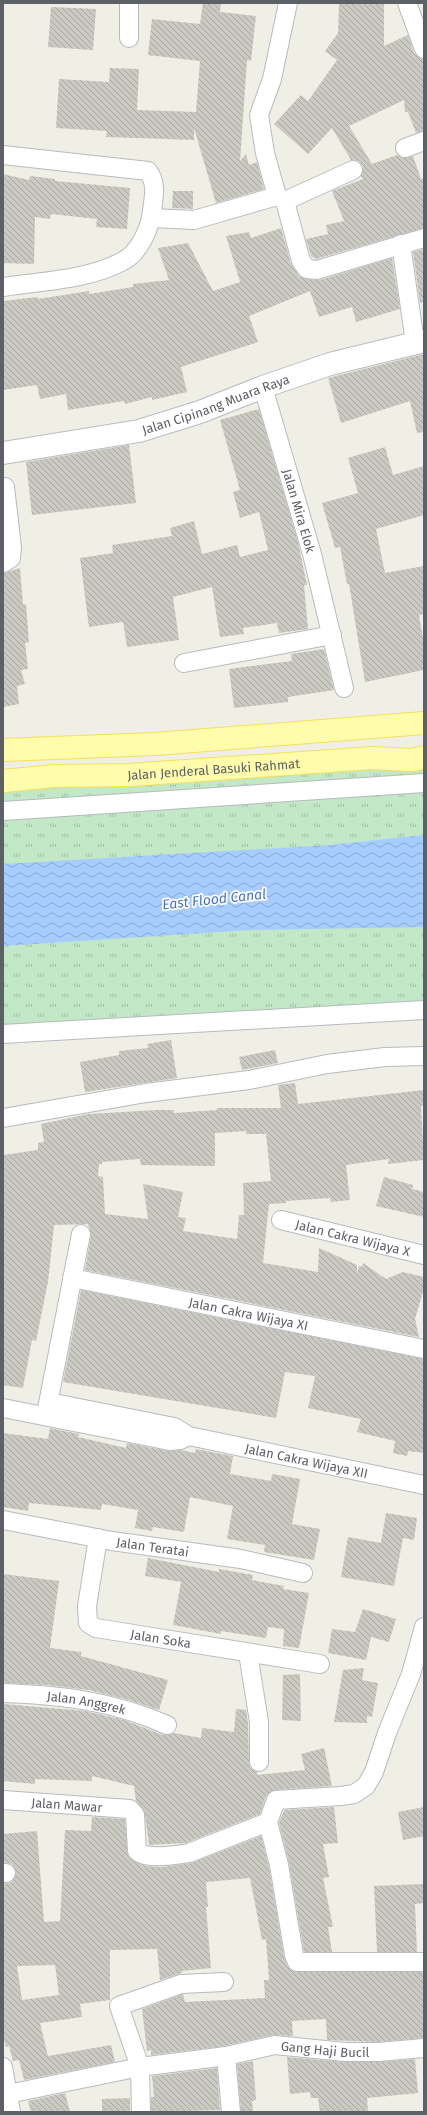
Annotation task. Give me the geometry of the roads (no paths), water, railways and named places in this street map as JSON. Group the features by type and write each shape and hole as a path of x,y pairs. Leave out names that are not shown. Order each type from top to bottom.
{"main road":[{"path":"3,750 155,744 424,723"},
{"name":"Jalan Jenderal Basuki Rahmat","path":"3,781 54,776 129,775 372,758 412,760 424,757"}],"street":[{"path":"129,3 129,38"},
{"path":"288,3 272,79 259,115 265,153 301,261 307,269 316,270 424,238"},
{"path":"407,3 424,49"},
{"path":"405,148 424,142"},
{"path":"3,155 148,171 154,181 152,218 138,247 124,261 96,272 3,287"},
{"path":"152,218 194,220 281,199 353,170"},
{"path":"401,244 419,342"},
{"name":"Jalan Cipinang Muara Raya","path":"3,453 139,431 200,412 263,387 330,364 419,342"},
{"name":"Jalan Mira Elok","path":"263,387 312,554 344,688"},
{"path":"3,563 12,558 6,487"},
{"path":"184,663 332,635"},
{"path":"3,811 424,783"},
{"path":"3,1034 424,1010"},
{"path":"3,1118 146,1093 249,1080 326,1064 385,1057 424,1056"},
{"name":"Jalan Cakra Wijaya X","path":"281,1220 424,1255"},
{"path":"47,1410 81,1234"},
{"name":"Jalan Cakra Wijaya XI","path":"72,1278 424,1349"},
{"name":"Jalan Cakra Wijaya XII","path":"3,1408 47,1410 170,1441 180,1440 189,1436 424,1485"},
{"name":"Jalan Teratai","path":"3,1520 98,1538 241,1559 303,1573"},
{"name":"Jalan Soka","path":"98,1538 87,1606 88,1623 96,1628 320,1664"},
{"path":"424,1627 411,1674 387,1733 374,1772 366,1786 354,1794 276,1800 268,1822 279,1866 294,1955 297,1962 424,1962"},
{"path":"248,1653 259,1722 259,1762"},
{"name":"Jalan Anggrek","path":"3,1693 50,1694 97,1701 167,1725"},
{"name":"Jalan Mawar","path":"3,1800 130,1809 135,1814 137,1851 144,1855 176,1855 189,1853 268,1822"},
{"path":"141,2112 140,2067 119,2006 181,1984 224,1982"},
{"name":"Gang Haji Bucil","path":"8,2094 140,2067 226,2056 275,2045 344,2052 378,2052 424,2048"},
{"path":"226,2056 231,2112"},
{"path":"3,2067 11,2112"}],"water":[{"name":"East Flood Canal","path":"424,835 424,927 250,930 3,946 3,864 330,845"}]}
